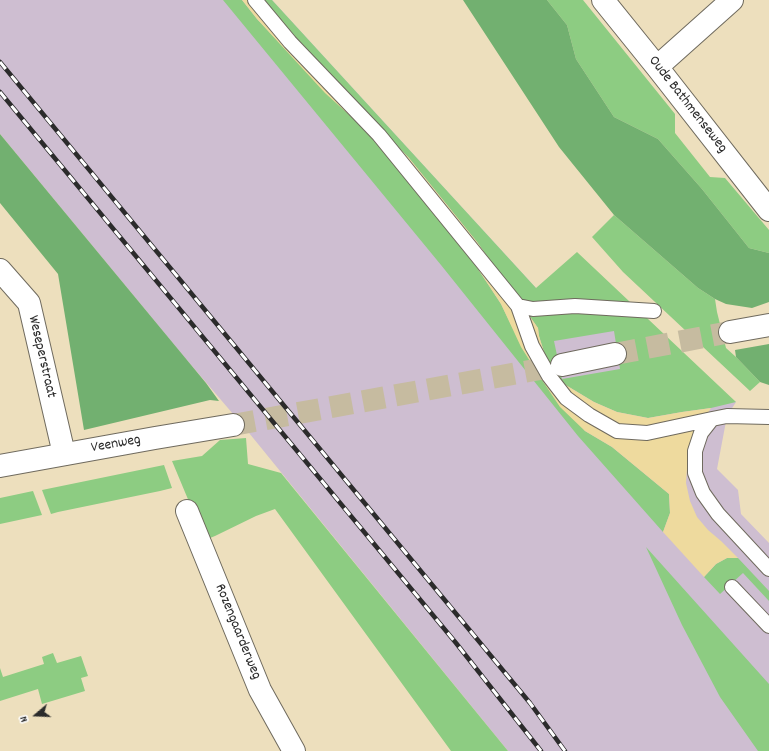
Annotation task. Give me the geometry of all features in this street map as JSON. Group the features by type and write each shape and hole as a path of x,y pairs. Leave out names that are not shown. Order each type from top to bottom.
{"street":[{"name":"Oude Bathmenseweg","path":"603,0 769,210"},
{"path":"657,67 732,0"},
{"name":"Weseperstraat","path":"0,270 29,303 64,454"},
{"path":"730,332 769,325"},
{"path":"562,365 615,354"},
{"name":"Veenweg","path":"0,466 233,425"},
{"name":"Rozengaarderweg","path":"187,510 260,690 294,751"}],"lane":[{"path":"255,0 290,42 379,135 518,306 532,346 549,376 566,398 589,415 617,431 646,433 727,416 769,417"},
{"path":"518,306 533,309 575,306 654,311"},
{"path":"712,419 701,433 695,451 695,473 703,493 718,514 769,569"},
{"path":"732,587 769,626"}],"shaded area":[{"path":"0,0 272,0 536,288 616,321 736,402 727,416 717,469 738,490 741,514 769,543 769,751 508,751 245,428 0,134"}],"green space":[{"path":"223,0 242,0 257,19 368,132 402,171 474,263 501,304 522,347 585,431 612,447 669,494 670,513 663,532 578,436 441,265"},
{"path":"260,0 272,0 536,288 577,252 736,402 711,408 648,418 617,412 594,402 564,384 557,376 544,352 538,328 477,242 409,158 369,118","holes":["614,331 620,369 562,379 554,341"]},
{"path":"463,0 547,0 567,25 576,59 614,117 658,139 702,189 749,248 769,253 769,302 752,308 726,304 715,299 698,288 614,215 559,147"},
{"path":"547,0 583,0 675,114 675,133 710,177 725,178 769,230 769,253 749,248 702,189 658,139 614,117 576,59 567,25"},
{"path":"0,134 206,383 219,401 210,400 84,430 58,274 0,203"},
{"path":"614,215 698,288 715,299 726,348 760,382 750,391 623,272 592,237"},
{"path":"769,344 769,385 760,382 736,357 735,350"},
{"path":"246,438 248,464 281,473 508,751 451,751 275,509 256,516 205,540 172,461 202,456 220,440"},
{"path":"164,465 172,488 51,514 42,490"},
{"path":"33,491 42,515 0,524 0,498"},
{"path":"646,547 769,684 769,751 758,751 720,697 682,625"},
{"path":"727,558 738,558 769,591 769,601 743,573 720,594 704,577 716,564"},
{"path":"53,653 57,663 81,656 88,676 81,678 85,691 42,704 38,689 0,701 0,668 3,677 44,664 42,657"}],"sand":[{"path":"242,0 260,0 369,118 409,158 477,242 538,328 544,352 557,376 564,384 594,402 617,412 648,418 711,408 698,429 688,454 686,483 690,501 697,517 708,530 738,558 727,558 716,564 704,577 663,532 670,513 669,494 612,447 585,431 560,407 521,347 501,304 474,263 402,171 368,132 325,93 257,19"}],"tunnel":[{"path":"615,354 730,332"},
{"path":"233,425 562,365"}],"railway":[{"path":"0,62 530,703 565,751"},
{"path":"0,92 456,643 541,751"}]}
